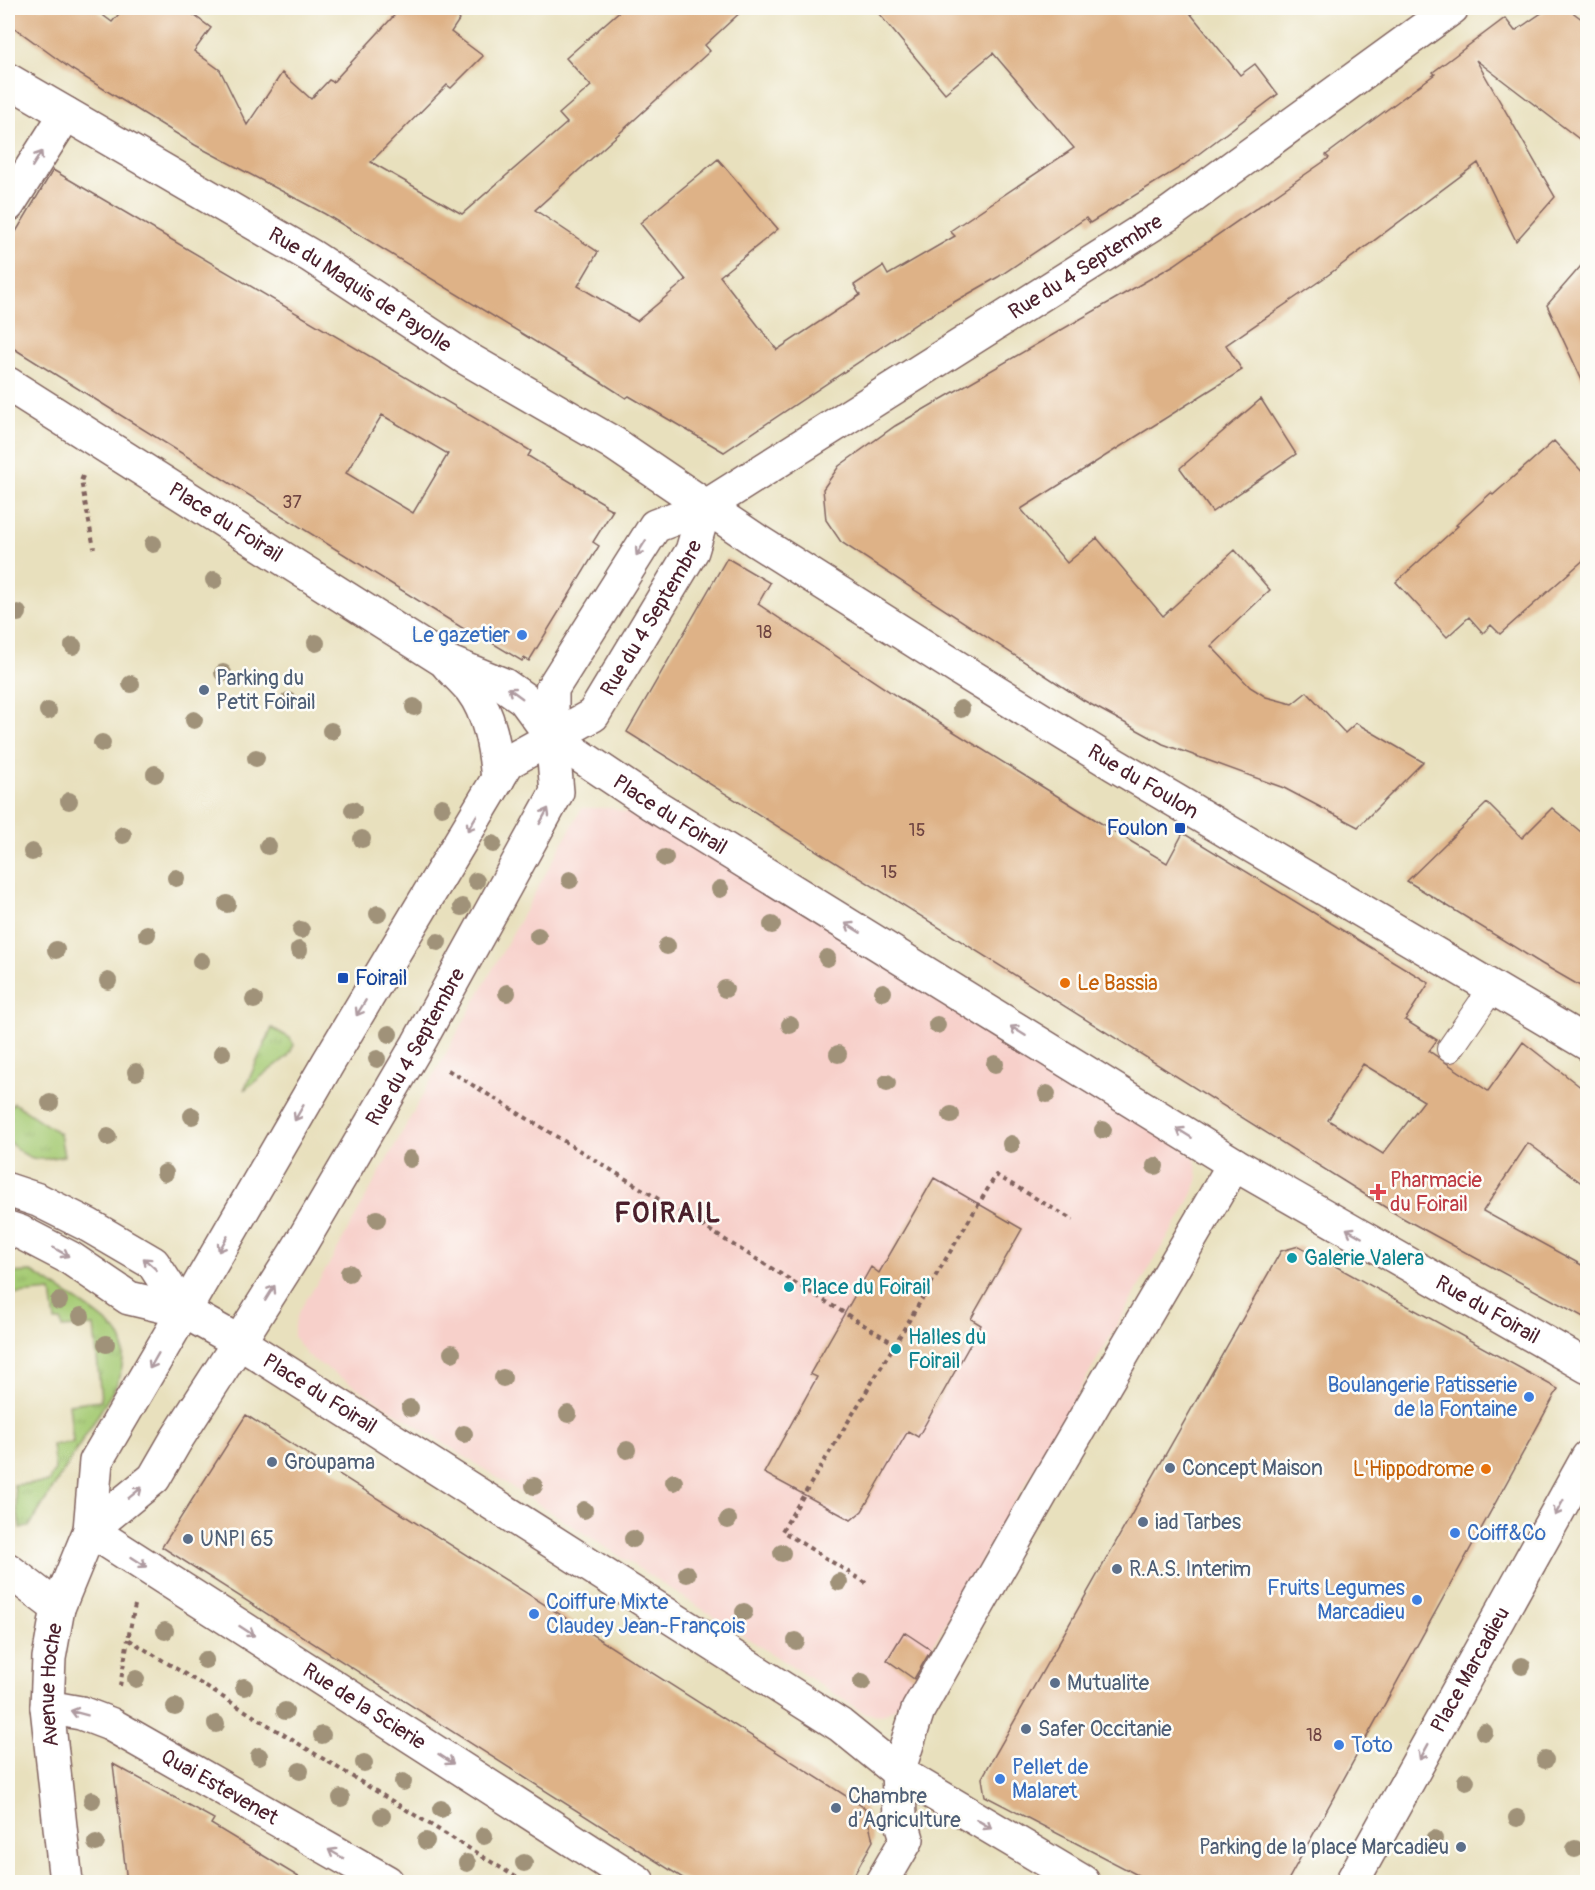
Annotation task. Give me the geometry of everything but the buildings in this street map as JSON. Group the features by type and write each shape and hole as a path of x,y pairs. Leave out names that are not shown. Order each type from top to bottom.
{"street":[{"name":"Rue du 4 Septembre","path":"239,1342 299,1247 418,1044 557,792 552,737 552,690 655,526 705,507 1170,213 1452,8"},
{"name":"Rue du Maquis de Payolle","path":"8,80 311,256 466,358 613,442 705,507"},
{"path":"8,205 66,114"},
{"name":"Place du Foirail","path":"8,384 445,661 504,685 524,699 552,737 652,804 1234,1164"},
{"name":"Rue du 4 Septembre","path":"184,1311 328,1063 508,762 593,715 692,551 705,507"},
{"name":"Rue du Foulon","path":"705,507 1096,753 1587,1044"},
{"name":"Place du Foirail","path":"445,661 472,690 485,715 494,744 498,779"},
{"path":"882,1882 907,1839 900,1816 898,1772 918,1710 1042,1492 1234,1164"},
{"name":"Rue du Foirail","path":"1234,1164 1587,1367"},
{"path":"8,1190 38,1200 88,1225 153,1263 184,1311"},
{"path":"8,1228 70,1258 129,1298 184,1311"},
{"name":"Place du Foirail","path":"184,1311 239,1342 840,1725 898,1772 1083,1882"},
{"name":"Avenue Hoche","path":"66,1882 47,1707 50,1658 58,1608 90,1530 96,1461 184,1311"},
{"name":"Avenue Hoche","path":"90,1530 154,1478 239,1342"},
{"name":"Place Marcadieu","path":"1352,1882 1587,1457"},
{"name":"Rue de la Scierie","path":"90,1530 639,1882"},
{"path":"8,1570 58,1608"},
{"name":"Quai Estevenet","path":"47,1707 81,1713 110,1724 387,1882"}],"lane":[{"path":"1450,1049 1492,988"}],"path":[{"path":"94,548 81,481 102,445"},
{"path":"445,1068 895,1344"},
{"path":"866,1583 782,1532 996,1175 1073,1220"},
{"path":"119,1691 137,1597"},
{"path":"128,1639 524,1882"}],"shaded area":[{"name":"Place du Foirail","path":"582,808 611,808 666,825 1181,1147 1195,1159 1198,1177 1182,1215 898,1706 882,1715 864,1713 309,1357 294,1337 294,1326 299,1311 328,1266"}],"green space":[{"path":"272,1028 290,1038 294,1045 288,1056 244,1090"},
{"path":"14,1103 60,1134 64,1156 46,1159 33,1158 22,1153 8,1141 8,1109"},
{"path":"32,1272 108,1323 122,1340 123,1357 116,1386 29,1527 20,1528 14,1485 48,1482 55,1470 52,1445 73,1442 69,1404 101,1400 94,1326 62,1328 61,1321 55,1321 51,1291 8,1295 8,1273"}],"place":[{"name":"Le gazetier","path":"522,635"},
{"name":"Parking du Petit Foirail","path":"204,690"},
{"name":"Foulon","path":"1180,828"},
{"name":"Foirail","path":"343,978"},
{"name":"Le Bassia","path":"1065,983"},
{"name":"Pharmacie du Foirail","path":"1378,1192"},
{"name":"Galerie Valera","path":"1292,1258"},
{"name":"Place du Foirail","path":"789,1287"},
{"name":"Halles du Foirail","path":"896,1349"},
{"name":"Boulangerie Patisserie de la Fontaine","path":"1529,1397"},
{"name":"Groupama","path":"272,1462"},
{"name":"Concept Maison","path":"1170,1468"},
{"name":"L'Hippodrome","path":"1486,1469"},
{"name":"iad Tarbes","path":"1143,1522"},
{"name":"Coiff&Co","path":"1455,1533"},
{"name":"UNPI 65","path":"188,1539"},
{"name":"R.A.S. Interim","path":"1117,1569"},
{"name":"Fruits Legumes Marcadieu","path":"1417,1600"},
{"name":"Coiffure Mixte Claudey Jean-François","path":"534,1614"},
{"name":"Mutualite","path":"1055,1683"},
{"name":"Safer Occitanie","path":"1026,1729"},
{"name":"Toto","path":"1339,1745"},
{"name":"Pellet de Malaret","path":"1000,1779"},
{"name":"Chambre d'Agriculture","path":"836,1808"},
{"name":"Parking de la place Marcadieu","path":"1461,1847"}],"district":[{"name":"FOIRAIL","path":"668,1213"}]}
